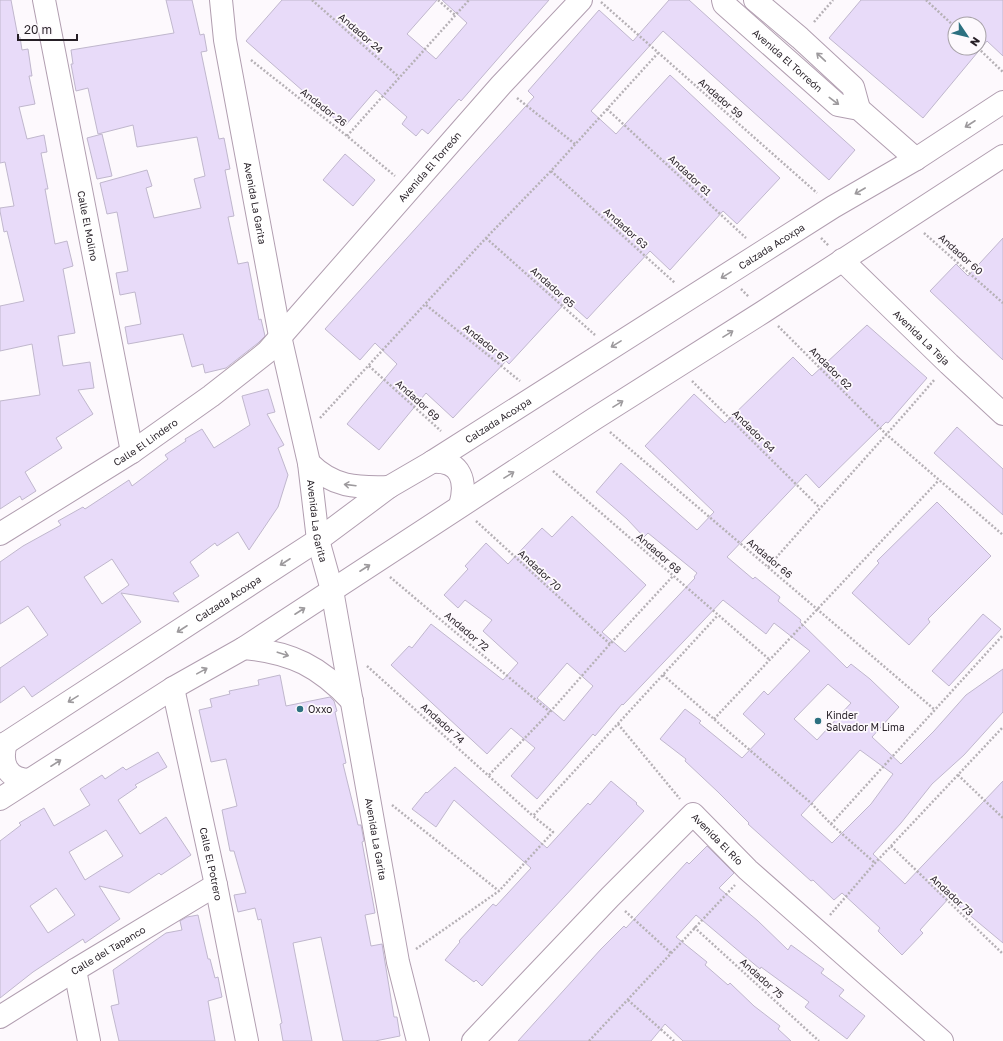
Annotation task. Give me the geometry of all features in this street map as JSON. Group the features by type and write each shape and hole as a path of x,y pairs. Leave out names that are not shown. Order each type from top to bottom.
{"street":[{"name":"Calle El Molino","path":"44,0 132,452"},
{"name":"Avenida La Garita","path":"220,0 225,40 280,336 309,463 318,540 332,590 398,962 418,1041"},
{"name":"Avenida El Torreón","path":"280,336 501,85 581,0"},
{"name":"Avenida El Torreón","path":"723,0 724,4 838,104 859,109 916,159"},
{"path":"755,0 800,38 853,87 859,109"},
{"name":"Calzada Acoxpa","path":"3,745 318,540 388,487 432,462 807,223 916,159 1003,102"},
{"path":"0,798 173,688 244,648 594,419 763,312 1003,156"},
{"name":"Avenida La Teja","path":"842,260 1003,414"},
{"name":"Calle El Lindero","path":"0,534 132,452 211,396 267,352 280,336"},
{"path":"457,446 456,461 462,474 473,483 488,488"},
{"path":"432,462 438,461 451,465 460,475 464,490 460,506"},
{"path":"309,463 317,472 338,483 349,486 388,487"},
{"path":"244,648 276,652 305,663 338,686 352,701"},
{"name":"Calle El Potrero","path":"173,688 216,885 246,1041"},
{"path":"3,745 3,760 6,768 16,777 29,780"},
{"path":"0,772 4,784 0,798"},
{"name":"Avenida El Río","path":"473,1041 610,897 693,814 748,870 942,1041"},
{"name":"Calle del Tapanco","path":"0,1017 216,885"},
{"path":"75,970 89,1041"}],"path":[{"name":"Andador 24","path":"312,0 399,77"},
{"path":"438,0 456,15"},
{"path":"347,136 469,0"},
{"name":"Andador 59","path":"599,0 833,207"},
{"path":"800,38 833,0"},
{"path":"926,0 947,20"},
{"path":"304,436 486,238 551,171 658,53"},
{"path":"986,56 1003,72"},
{"name":"Andador 26","path":"250,59 347,136 410,189"},
{"path":"501,85 575,144"},
{"name":"Andador 61","path":"607,109 762,253"},
{"name":"Andador 63","path":"551,171 690,297"},
{"name":"Andador 60","path":"908,218 1003,303"},
{"path":"807,223 842,260"},
{"name":"Andador 65","path":"486,238 610,348"},
{"name":"Andador 62","path":"727,274 763,312 887,435 1003,535"},
{"name":"Andador 67","path":"426,305 536,395"},
{"path":"768,567 819,507 887,435 949,364"},
{"name":"Andador 69","path":"369,366 457,446"},
{"name":"Andador 64","path":"677,366 819,507"},
{"name":"Andador 66","path":"594,419 935,710"},
{"name":"Andador 68","path":"537,457 770,660"},
{"path":"714,719 939,480"},
{"name":"Andador 70","path":"460,506 610,644"},
{"name":"Andador 72","path":"374,563 550,712"},
{"path":"489,775 550,712 673,576"},
{"path":"533,816 718,615"},
{"path":"831,824 1003,635"},
{"name":"Andador 74","path":"365,664 533,816 553,832 499,891"},
{"path":"663,675 811,803 831,824 875,863"},
{"path":"618,724 693,814"},
{"path":"817,931 875,863 1003,727"},
{"path":"958,775 1003,818"},
{"path":"367,786 499,891 398,962"},
{"name":"Andador 73","path":"891,846 1003,954"},
{"path":"589,1041 748,870"},
{"path":"610,897 671,953"},
{"name":"Andador 75","path":"694,927 819,1041"},
{"path":"628,1000 674,1041"}],"building":[{"path":"0,0 11,0 22,50 28,49 32,76 29,76 35,104 19,107 27,139 44,135 47,152 41,153 48,189 45,189 55,244 67,241 73,266 63,269 75,333 58,336 63,366 90,362 94,388 78,390 93,414 56,438 62,448 25,472 36,491 22,500 20,496 0,509 0,401 40,395 32,344 0,351 0,306 24,301 7,231 4,232 0,211 0,208 14,206 5,162 0,163"},
{"path":"166,0 192,0 200,35 204,34 207,51 201,52 219,139 224,138 230,169 225,170 234,216 228,217 238,264 248,262 259,320 261,319 265,336 226,368 205,373 203,364 192,367 183,334 128,344 125,327 141,324 135,292 120,295 116,273 128,271 117,212 107,214 100,183 147,170 152,186 146,188 154,218 201,208 194,179 205,176 197,137 137,147 133,125 98,134 88,88 76,91 71,64 73,64 71,50 174,33"},
{"path":"282,0 437,0 407,34 436,59 467,23 442,0 549,0 461,101 459,99 428,134 422,129 416,136 402,124 407,117 376,90 344,127 246,41"},
{"path":"669,0 689,0 855,150 829,180 663,31 591,111 616,134 670,75 780,178 737,224 723,211 670,270 650,251 587,319 567,301 509,364 506,361 453,418 426,393 379,450 347,424 397,364 375,343 360,360 325,329 534,97 528,91 599,10 633,41"},
{"path":"861,0 1003,0 1003,56 987,41 987,16 947,16 947,56 975,56 923,118 829,38"},
{"path":"102,134 112,176 97,179 87,138"},
{"path":"345,154 375,180 353,206 323,180"},
{"path":"1003,238 1003,360 930,291 956,264 968,276"},
{"path":"867,325 927,378 888,423 886,422 819,488 806,474 727,557 753,579 755,577 780,597 778,601 801,620 800,622 847,668 851,664 870,679 899,707 872,737 901,764 934,731 966,695 1003,669 1003,712 964,755 932,784 901,823 873,854 905,884 1003,781 1003,943 949,898 920,930 923,933 902,955 878,931 880,928 842,893 834,900 813,880 811,881 748,824 749,823 685,761 686,759 660,739 685,709 701,721 699,723 742,758 765,734 743,714 764,691 768,695 810,651 774,623 766,634 723,600 623,705 622,704 595,736 593,734 537,799 511,776 535,748 511,728 487,754 391,665 409,646 412,648 431,624 503,680 518,663 483,631 492,620 465,600 458,608 444,595 468,569 465,566 486,543 508,564 542,528 552,537 572,516 646,585 602,632 625,652 695,578 694,577 697,573 648,533 644,537 627,519 596,492 621,463 697,530 714,512 645,446 694,394 725,423 793,357 812,376","holes":["567,663 593,686 564,721 537,698","828,684 851,703 817,740 794,719","860,750 893,774 871,804 832,843 801,815"]},
{"path":"268,389 275,412 267,414 284,445 278,448 288,475 278,507 249,550 238,532 217,546 215,543 190,562 199,576 173,593 179,602 121,593 141,622 32,697 24,686 0,703 0,668 48,635 28,606 0,624 0,562 23,546 61,525 58,521 83,507 85,509 129,480 132,486 168,459 165,455 186,441 185,439 202,429 214,448 250,425 242,396","holes":["112,559 129,585 102,604 84,577"]},
{"path":"957,427 1003,469 1003,515 934,453"},
{"path":"937,502 991,556 928,619 930,622 909,645 852,593 879,563 877,561"},
{"path":"983,614 1001,629 949,686 932,671"},
{"path":"280,675 286,706 330,697 334,701 346,763 343,764 358,825 361,825 364,841 362,842 375,913 365,915 371,946 382,944 394,1017 397,1017 400,1036 375,1041 343,1041 321,937 293,943 312,1041 283,1041 280,1024 282,1023 261,919 258,920 255,908 238,912 234,895 246,893 234,851 230,851 222,810 237,806 226,759 211,762 199,710 212,707 210,699 230,694 229,691 259,685 258,680"},
{"path":"158,752 167,767 135,785 137,787 118,800 140,834 166,817 191,855 161,875 159,873 129,893 99,886 120,919 85,943 83,939 33,972 0,998 0,841 21,825 19,823 44,808 54,826 90,805 80,789 102,775 105,779 123,767 126,770","holes":["106,830 123,856 85,880 69,852","56,888 75,915 48,933 30,906"]},
{"path":"455,767 547,848 588,803 590,805 611,781 637,803 636,804 644,811 482,986 476,980 474,982 445,960 460,942 459,941 493,904 496,906 531,868 454,800 436,827 412,809 426,792 427,793"},
{"path":"707,846 734,873 719,888 758,921 788,950 791,945 824,969 821,973 844,990 839,996 865,1016 847,1039 805,1007 809,1002 761,967 760,969 696,915 676,937 707,962 705,965 728,985 730,983 754,1006 780,1026 778,1029 791,1041 683,1041 665,1024 651,1041 518,1041 601,949 624,926 626,928 687,862 689,864"},
{"path":"198,915 208,959 210,959 215,978 218,977 222,997 208,1001 215,1041 119,1041 111,1006 119,1004 113,970 166,933 182,930 180,921 187,917"}],"place":[{"name":"Oxxo","path":"300,709"},
{"name":"Kinder Salvador M Lima","path":"818,721"}]}
